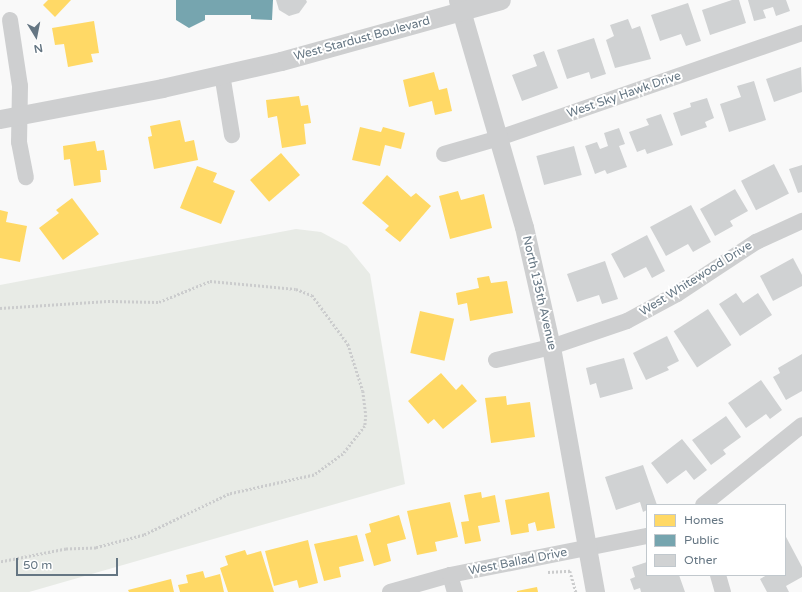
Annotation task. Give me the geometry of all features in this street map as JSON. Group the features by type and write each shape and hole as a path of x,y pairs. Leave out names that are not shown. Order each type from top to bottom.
{"street":[{"name":"West Stardust Boulevard","path":"0,119 222,74 336,48 460,6 501,0"},
{"name":"North 135th Avenue","path":"460,6 524,227 551,347 595,592"},
{"path":"10,20 20,86 19,142 26,177"},
{"name":"West Sky Hawk Drive","path":"444,154 499,138 802,33"},
{"path":"222,74 232,135"},
{"name":"West Whitewood Drive","path":"496,360 551,347 627,321 677,294 756,242 802,221"},
{"path":"704,504 802,425"},
{"name":"West Ballad Drive","path":"390,592 450,575 646,536"},
{"path":"450,575 455,592"},
{"path":"718,576 723,592"}],"path":[{"path":"0,308 108,300 159,302 210,281 296,289 312,295 348,344 363,391 366,415 365,426 343,454 314,475 229,494 144,535 96,548 66,549 0,562"},
{"path":"543,573 570,571 576,592"}],"shaded area":[{"path":"296,229 321,232 347,246 370,274 405,484 29,592 0,592 0,285"}],"building: Homes":[{"path":"48,0 71,0 55,17 43,5"},
{"path":"94,21 99,53 91,54 93,62 68,67 64,44 55,45 52,28"},
{"path":"434,72 439,90 447,88 452,111 435,115 432,101 409,107 403,80"},
{"path":"299,96 301,106 308,105 311,123 304,124 306,144 282,148 277,116 268,118 266,100"},
{"path":"180,120 185,142 194,140 198,160 154,169 148,137 152,136 150,126"},
{"path":"360,127 381,132 383,127 405,133 401,149 385,145 380,166 352,160"},
{"path":"95,141 97,151 104,150 107,170 100,170 101,182 74,186 70,159 64,160 63,146"},
{"path":"281,153 300,175 269,202 250,180"},
{"path":"197,166 217,173 213,182 235,191 221,224 180,208"},
{"path":"387,175 411,197 416,193 431,206 400,242 385,230 389,226 362,203"},
{"path":"458,191 461,200 484,194 492,228 450,239 439,196"},
{"path":"72,198 99,234 63,260 39,228 59,213 56,210"},
{"path":"0,210 8,212 6,222 27,226 20,262 0,258"},
{"path":"489,276 491,283 507,281 513,313 470,321 467,303 458,305 456,293 479,288 477,278"},
{"path":"420,311 454,319 444,361 410,353"},
{"path":"441,373 456,390 462,384 477,401 443,429 434,419 428,424 408,401"},
{"path":"506,396 507,405 530,402 535,437 491,443 485,398"},
{"path":"481,492 482,498 495,495 500,522 478,526 481,541 465,544 461,522 469,521 464,495"},
{"path":"549,492 555,528 537,531 535,522 528,524 529,532 511,535 505,500"},
{"path":"450,502 458,537 435,542 437,551 417,555 407,511"},
{"path":"399,515 406,539 387,544 391,561 374,566 365,534 371,532 369,524"},
{"path":"357,535 364,561 339,567 341,577 324,581 314,544"},
{"path":"308,540 318,583 299,588 297,580 274,586 265,551"},
{"path":"245,550 247,555 261,551 274,592 228,592 220,568 228,565 225,556"},
{"path":"203,571 205,578 220,574 224,592 180,592 178,585 188,583 186,575"},
{"path":"171,579 174,592 129,592 128,590"},
{"path":"537,587 538,592 517,592 517,591"}],"building: Public":[{"path":"176,0 273,0 272,20 251,19 251,15 205,15 205,20 189,28 176,20"}],"building: Other":[{"path":"276,0 306,0 307,2 299,13 289,16 279,10"},
{"path":"732,0 739,0 746,23 710,35 702,10"},
{"path":"748,0 786,0 790,11 776,16 773,7 763,10 766,18 754,21"},
{"path":"688,3 701,41 686,46 681,34 660,41 651,15"},
{"path":"628,19 632,29 640,26 651,59 615,68 606,40 614,36 610,25"},
{"path":"594,38 606,74 591,79 589,72 567,79 557,50"},
{"path":"544,51 558,88 522,101 512,75 537,66 533,55"},
{"path":"801,67 802,92 774,102 766,79"},
{"path":"754,81 766,120 729,132 720,104 741,97 737,86"},
{"path":"707,98 714,118 705,122 707,127 681,136 673,113 691,107 690,103"},
{"path":"661,114 673,145 647,154 645,149 637,152 629,132 649,125 646,119"},
{"path":"619,128 625,144 619,146 627,167 607,174 605,170 595,174 585,146 597,142 600,149 608,146 604,133"},
{"path":"574,146 582,175 544,185 536,156"},
{"path":"774,164 789,193 756,210 741,181"},
{"path":"802,165 802,192 798,193 789,169"},
{"path":"735,189 748,211 730,221 733,226 715,236 700,209"},
{"path":"691,205 711,242 693,252 688,244 666,256 650,227"},
{"path":"647,235 665,271 652,278 646,267 624,278 611,254"},
{"path":"793,258 802,275 802,286 773,301 760,276"},
{"path":"605,261 618,299 602,304 599,295 577,302 567,274"},
{"path":"736,293 743,303 758,293 772,315 740,336 719,304"},
{"path":"708,309 731,345 697,367 674,331"},
{"path":"667,336 679,361 667,367 669,370 646,380 633,353"},
{"path":"802,354 802,391 786,400 773,377 780,373 778,368"},
{"path":"624,358 633,389 600,398 596,383 590,385 586,368"},
{"path":"761,380 782,410 770,419 766,414 746,428 728,403"},
{"path":"726,416 741,437 723,450 726,454 711,465 692,440"},
{"path":"682,439 707,470 694,480 686,470 667,484 651,463"},
{"path":"643,465 657,504 646,504 646,510 643,512 640,502 616,510 605,477"},
{"path":"786,537 802,567 802,577 786,586 789,592 767,592 760,579 765,576 786,576"},
{"path":"646,562 646,576 679,576 685,592 641,592 640,588 634,590 630,579 635,577 632,567"}]}
